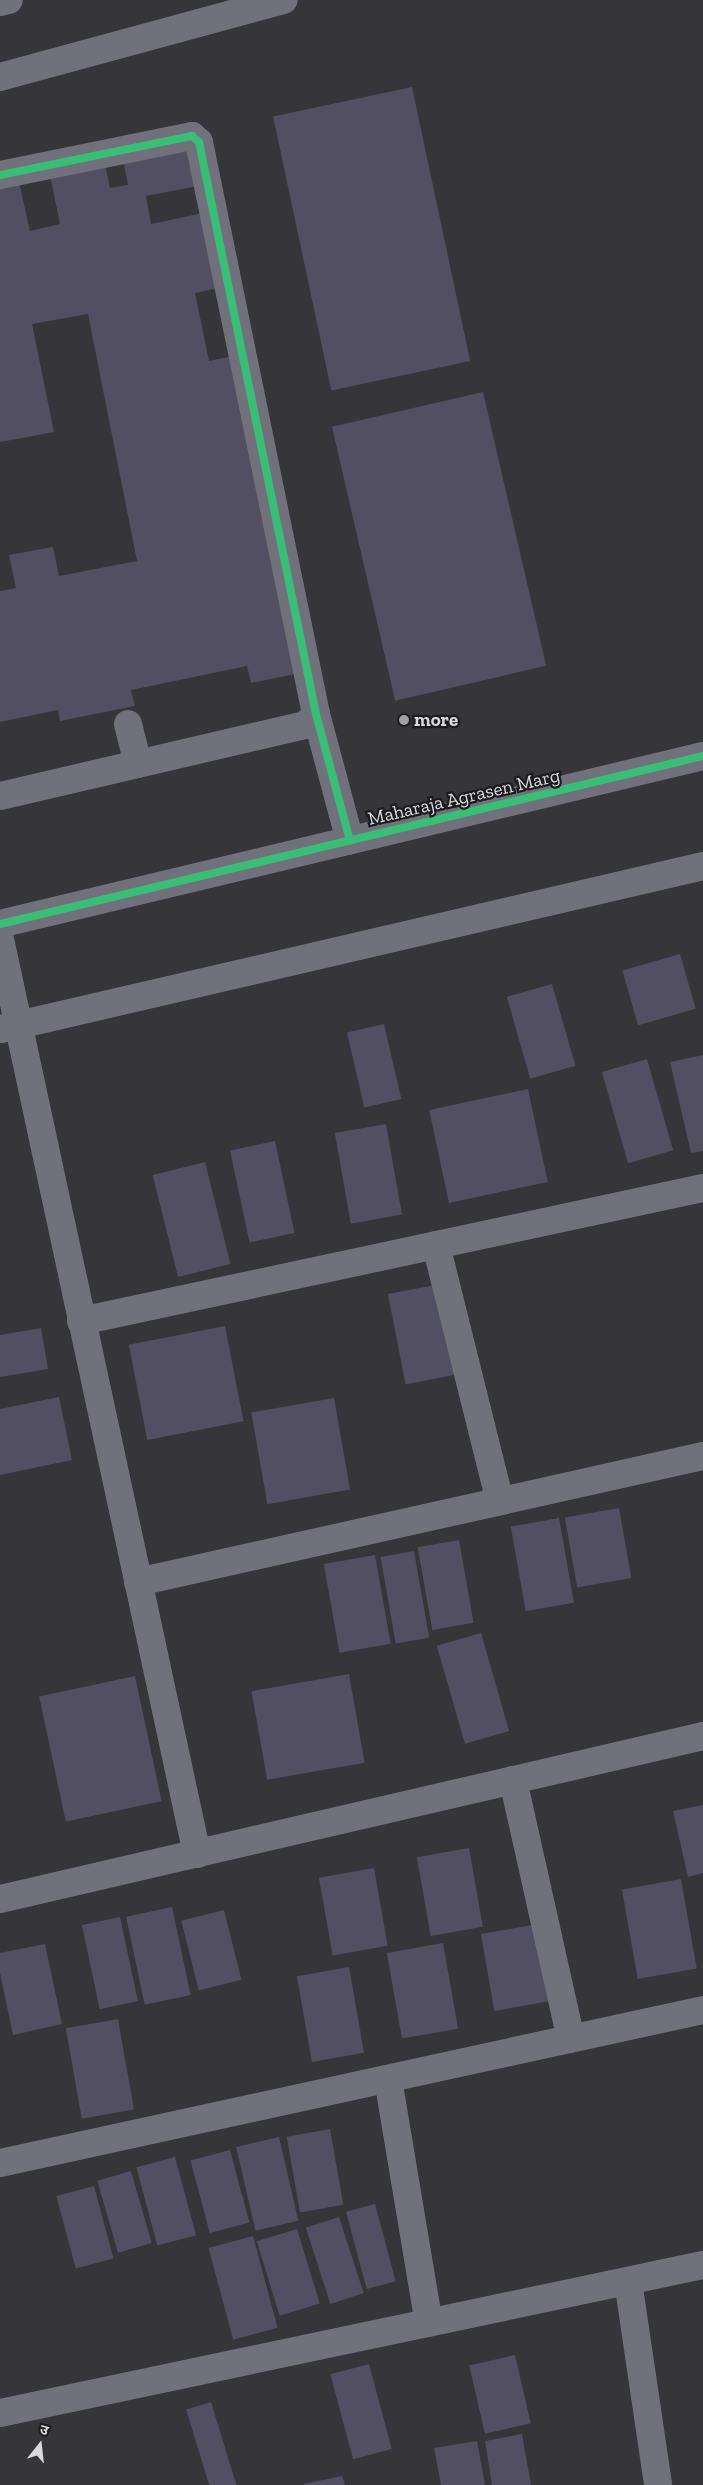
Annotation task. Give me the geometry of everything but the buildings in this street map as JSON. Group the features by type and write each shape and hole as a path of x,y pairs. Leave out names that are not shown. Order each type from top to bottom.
{"street":[{"path":"0,2 9,0"},
{"path":"0,77 284,0"},
{"path":"0,175 192,136 199,142 316,714 350,841"},
{"path":"0,796 306,725 316,714"},
{"path":"128,724 138,764"},
{"name":"Maharaja Agrasen Marg","path":"0,924 703,756"},
{"path":"9,1027 703,866"},
{"path":"0,939 9,1027 81,1321 197,1854"},
{"path":"81,1321 703,1188"},
{"path":"436,1245 500,1501"},
{"path":"138,1582 703,1456"},
{"path":"0,1899 703,1736"},
{"path":"513,1780 571,2039"},
{"path":"0,2163 703,2010"},
{"path":"388,2079 429,2323"},
{"path":"0,2413 703,2265"},
{"path":"628,2281 658,2485"}],"cycle path":[{"path":"0,175 192,136 199,142 316,714 350,841"},
{"path":"0,924 703,756"}],"place":[{"name":"more","path":"404,720"}]}
